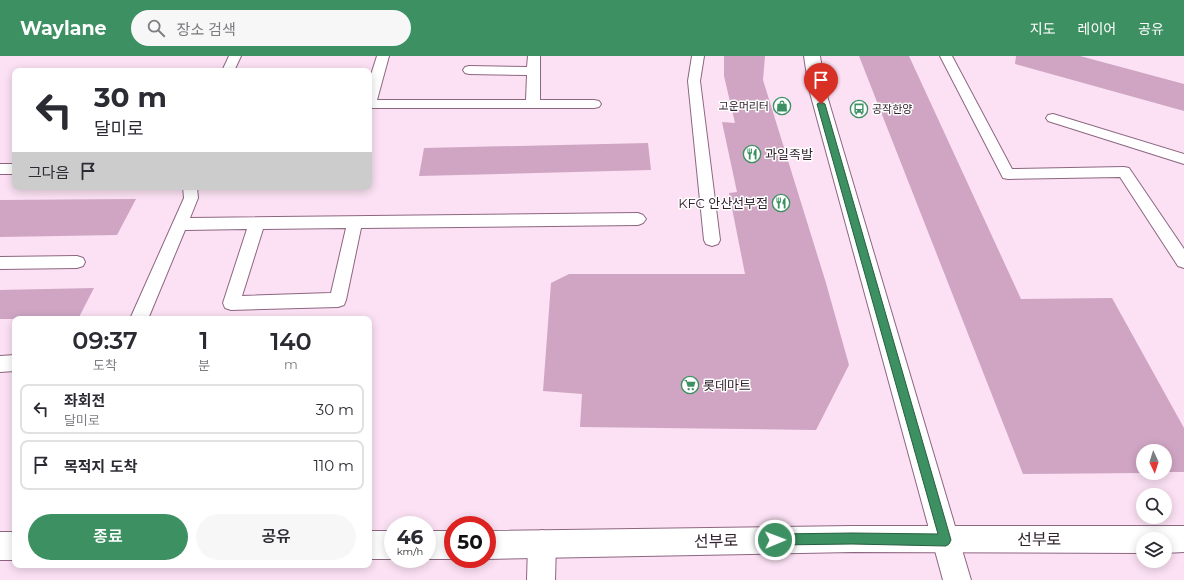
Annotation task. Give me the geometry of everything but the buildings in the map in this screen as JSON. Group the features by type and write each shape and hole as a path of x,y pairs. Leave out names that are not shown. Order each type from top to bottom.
{"street":[{"path":"812,56 817,90 958,580"},
{"name":"선부로","path":"496,544 852,539 1184,539"},
{"path":"541,580 542,544"},
{"path":"372,545 384,545"},
{"path":"0,546 12,546"}],"lane":[{"path":"229,68 235,56"},
{"path":"372,93 383,56"},
{"path":"533,104 534,56"},
{"path":"698,56 694,81 712,240"},
{"path":"946,56 1008,174 1124,172 1184,262"},
{"path":"469,70 534,71"},
{"path":"372,103 594,104"},
{"path":"1053,118 1184,159"},
{"path":"0,169 12,169"},
{"path":"140,316 192,198 191,190"},
{"path":"180,224 638,219"},
{"path":"257,223 231,303 338,300 355,222"},
{"path":"0,263 77,262"},
{"path":"0,364 12,363"}],"place":[{"name":"고운머리터","path":"782,106"},
{"name":"공작한양","path":"859,109"},
{"name":"과일족발","path":"752,154"},
{"name":"KFC 안산선부점","path":"781,203"},
{"name":"롯데마트","path":"690,385"}],"route":[{"path":"775,540 946,540 821,104"}]}
